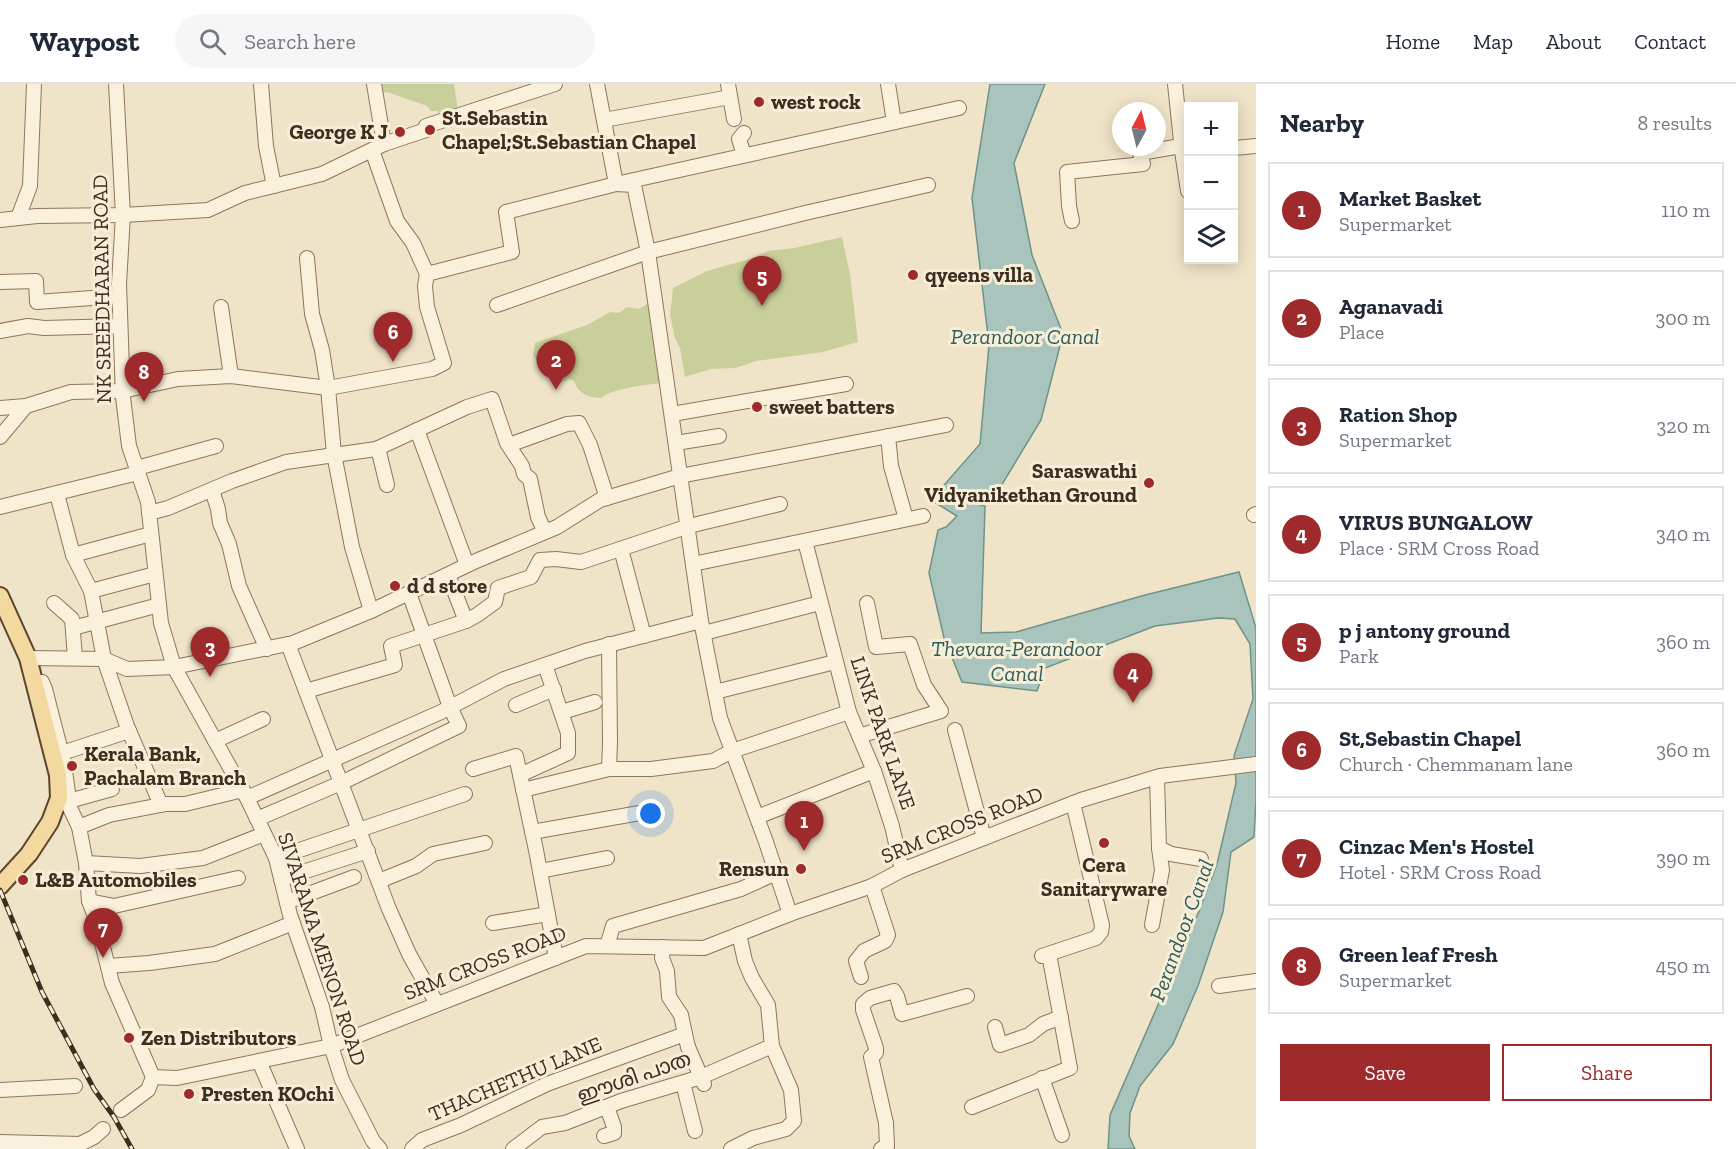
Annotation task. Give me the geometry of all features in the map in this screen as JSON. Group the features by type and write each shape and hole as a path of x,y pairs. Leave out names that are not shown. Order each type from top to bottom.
{"main road":[{"path":"0,596 28,658 58,775 59,798 50,822 34,846 0,886"}],"street":[{"path":"18,218 30,186 34,84"},
{"name":"NK SREEDHARAN ROAD","path":"116,84 123,215 119,296 122,391 129,446 148,502 160,623 174,667"},
{"path":"261,84 266,146 274,186"},
{"path":"0,408 26,406 71,392 122,391 178,379 231,376 328,388 432,369 444,363 427,307 425,286 427,274 413,243 397,221 378,147 374,84"},
{"path":"0,220 37,216 123,215 208,210 245,193 322,174 378,147 426,130 426,126 555,84"},
{"path":"597,84 616,184"},
{"path":"888,84 894,122"},
{"path":"1072,221 1067,172 1143,164 1140,153 1184,149 1175,84"},
{"path":"604,120 729,90 734,119"},
{"path":"427,274 512,252 506,212 616,184 959,108"},
{"path":"744,133 740,139 744,155"},
{"path":"1238,148 1256,146"},
{"path":"616,184 634,185 648,252 702,627 720,718 790,914"},
{"path":"497,305 648,252 928,185"},
{"path":"307,258 312,314 322,350 328,388 334,454 351,547 371,611"},
{"path":"0,282 36,281 37,302 119,296"},
{"path":"221,307 231,376"},
{"path":"0,331 28,326 44,328 120,326"},
{"path":"672,414 846,384"},
{"path":"149,513 168,508 286,462 334,454 366,452 467,407 492,399 495,413 509,445 522,466 524,474 530,479 538,517 545,532"},
{"path":"0,437 26,406"},
{"path":"509,445 567,424 579,423 590,445 607,498"},
{"path":"28,658 104,659 127,669 174,667 288,644 371,611 467,565 557,527 600,500 680,476 946,424"},
{"path":"417,430 467,565"},
{"path":"676,443 719,436"},
{"path":"888,436 891,466 906,519"},
{"path":"0,507 57,494 216,446"},
{"path":"378,448 387,485"},
{"path":"212,490 239,586 267,649"},
{"path":"57,494 73,555 91,591 104,659 129,730 161,805"},
{"path":"306,691 395,666 391,646 466,621 477,615 495,602 498,588 531,577 540,560 581,562 689,526 780,504"},
{"path":"693,564 923,516"},
{"path":"73,555 151,534"},
{"name":"LINK PARK LANE","path":"806,541 849,712 874,771 892,826 902,870"},
{"path":"621,549 644,636"},
{"path":"91,591 155,574"},
{"path":"448,574 466,621"},
{"path":"257,819 340,783 459,726 450,707 410,593"},
{"path":"54,603 72,620 75,658"},
{"path":"79,827 109,815 161,805 185,804 245,794 331,760 450,707 504,679 609,645 644,636 702,627 820,603"},
{"path":"859,736 941,711 924,685 910,644 876,647 867,603"},
{"path":"73,628 159,605"},
{"path":"288,644 331,760 409,954 437,1005"},
{"path":"609,645 609,769"},
{"path":"715,692 835,662"},
{"path":"520,775 568,753 568,733 545,665"},
{"name":"SIVARAMA MENON ROAD","path":"174,667 245,794 276,858 293,923 322,1007 331,1047 342,1080 380,1149"},
{"path":"34,685 42,682 45,689 62,753 70,808 79,827 86,863 89,902 96,919 112,983 153,1077 148,1090 121,1110"},
{"path":"516,705 554,689"},
{"path":"562,712 595,702"},
{"path":"523,790 609,769 651,769 713,761 732,751 849,712"},
{"path":"215,741 263,719"},
{"path":"62,753 129,730"},
{"path":"955,730 984,838"},
{"path":"473,769 516,756 556,958"},
{"name":"SRM CROSS ROAD","path":"153,1077 177,1078 331,1047 586,946 704,948 872,885 902,870 1073,803 1157,777 1256,764"},
{"path":"757,817 874,771"},
{"path":"1152,925 1162,870 1159,848 1157,777"},
{"path":"69,801 112,789"},
{"path":"276,858 465,794"},
{"path":"972,1107 1042,1077 1070,1068 1061,1017 1045,955 1096,938 1101,932 1102,925 1073,803"},
{"path":"532,832 651,811"},
{"path":"86,863 140,866 203,858 264,834"},
{"path":"379,881 416,866 433,854 485,843"},
{"path":"1159,848 1171,854 1201,860"},
{"path":"281,879 368,851"},
{"path":"540,871 607,858"},
{"path":"607,946 613,926 741,889 776,873"},
{"path":"287,902 354,877"},
{"path":"89,902 114,906 238,878"},
{"path":"861,977 856,961 864,951 885,941 888,935 872,885"},
{"path":"493,923 548,914"},
{"path":"108,966 215,954 293,923"},
{"path":"731,1149 753,1138 786,1129 794,1121 791,1090 772,1046 768,1005 745,961 739,934"},
{"path":"663,947 662,958 667,971 669,997 681,1015 688,1047 703,1082"},
{"path":"1220,986 1256,981"},
{"path":"881,1149 887,1146 886,1123 871,1057 876,1053 876,1048 863,1004 870,998 894,992 902,1014 967,996"},
{"path":"996,1027 1000,1045 1029,1035 1043,1024 1061,1017"},
{"name":"THACHETHU LANE","path":"412,1149 422,1140 472,1120 547,1083 685,1034"},
{"name":"ഈശി പാത","path":"513,1149 542,1127 566,1123 607,1107 683,1083 703,1082 772,1046"},
{"path":"259,1061 297,1149"},
{"path":"1042,1077 1062,1135"},
{"path":"683,1083 695,1131"},
{"path":"0,1090 75,1086"},
{"path":"604,1136 614,1133 607,1107"},
{"path":"0,1142 80,1144 103,1129"}],"green space":[{"path":"376,84 454,84 458,111 443,117 437,111 431,111 427,106 387,92 375,93"},
{"path":"842,237 850,274 858,342 823,352 756,361 736,368 711,369 685,377 680,348 675,338 670,315 673,288 707,271 753,258 768,251 794,248"},
{"path":"647,304 651,310 663,383 621,390 602,398 593,397 581,392 574,381 569,379 560,383 554,382 533,355 535,343 587,325 610,312 619,313 627,307 639,309"}],"water":[{"path":"990,84 1045,84 1014,163 1032,255 1063,334 1041,420 998,491 977,504 985,506 981,633 1016,632 1145,595 1239,572 1256,628 1254,837 1231,852 1223,912 1198,986 1173,1044 1140,1086 1130,1113 1129,1136 1135,1149 1108,1149 1110,1115 1199,911 1217,864 1236,783 1234,756 1253,699 1250,644 1235,619 1218,618 1155,626 1045,668 1037,691 962,682 944,638 929,573 938,530 946,527 957,516 931,500 980,444 989,345 972,198"}],"railway":[{"path":"0,890 42,992 94,1089 114,1117 132,1149"}],"place":[{"name":"west rock","path":"759,102"},
{"name":"St.Sebastin Chapel;St.Sebastian Chapel","path":"430,130"},
{"name":"George K J","path":"400,132"},
{"name":"qyeens villa","path":"913,275"},
{"name":"p j antony ground","path":"762,306"},
{"name":"St,Sebastin Chapel","path":"393,362"},
{"name":"Aganavadi","path":"556,390"},
{"name":"Green leaf Fresh","path":"144,402"},
{"name":"sweet batters","path":"757,407"},
{"name":"Saraswathi Vidyanikethan Ground","path":"1149,483"},
{"name":"d d store","path":"395,586"},
{"name":"Ration Shop","path":"210,677"},
{"name":"VIRUS BUNGALOW","path":"1133,703"},
{"name":"Kerala Bank, Pachalam Branch","path":"72,766"},
{"name":"Cera Sanitaryware","path":"1104,843"},
{"name":"Market Basket","path":"804,851"},
{"name":"Rensun","path":"801,869"},
{"name":"L&B Automobiles","path":"23,880"},
{"name":"Cinzac Men's Hostel","path":"103,958"},
{"name":"Zen Distributors","path":"129,1038"},
{"name":"Presten KOchi","path":"189,1094"}],"water label":[{"name":"Perandoor Canal","path":"1025,336"},
{"name":"Thevara-Perandoor Canal","path":"1017,660"},
{"name":"Perandoor Canal","path":"1181,930"}]}
